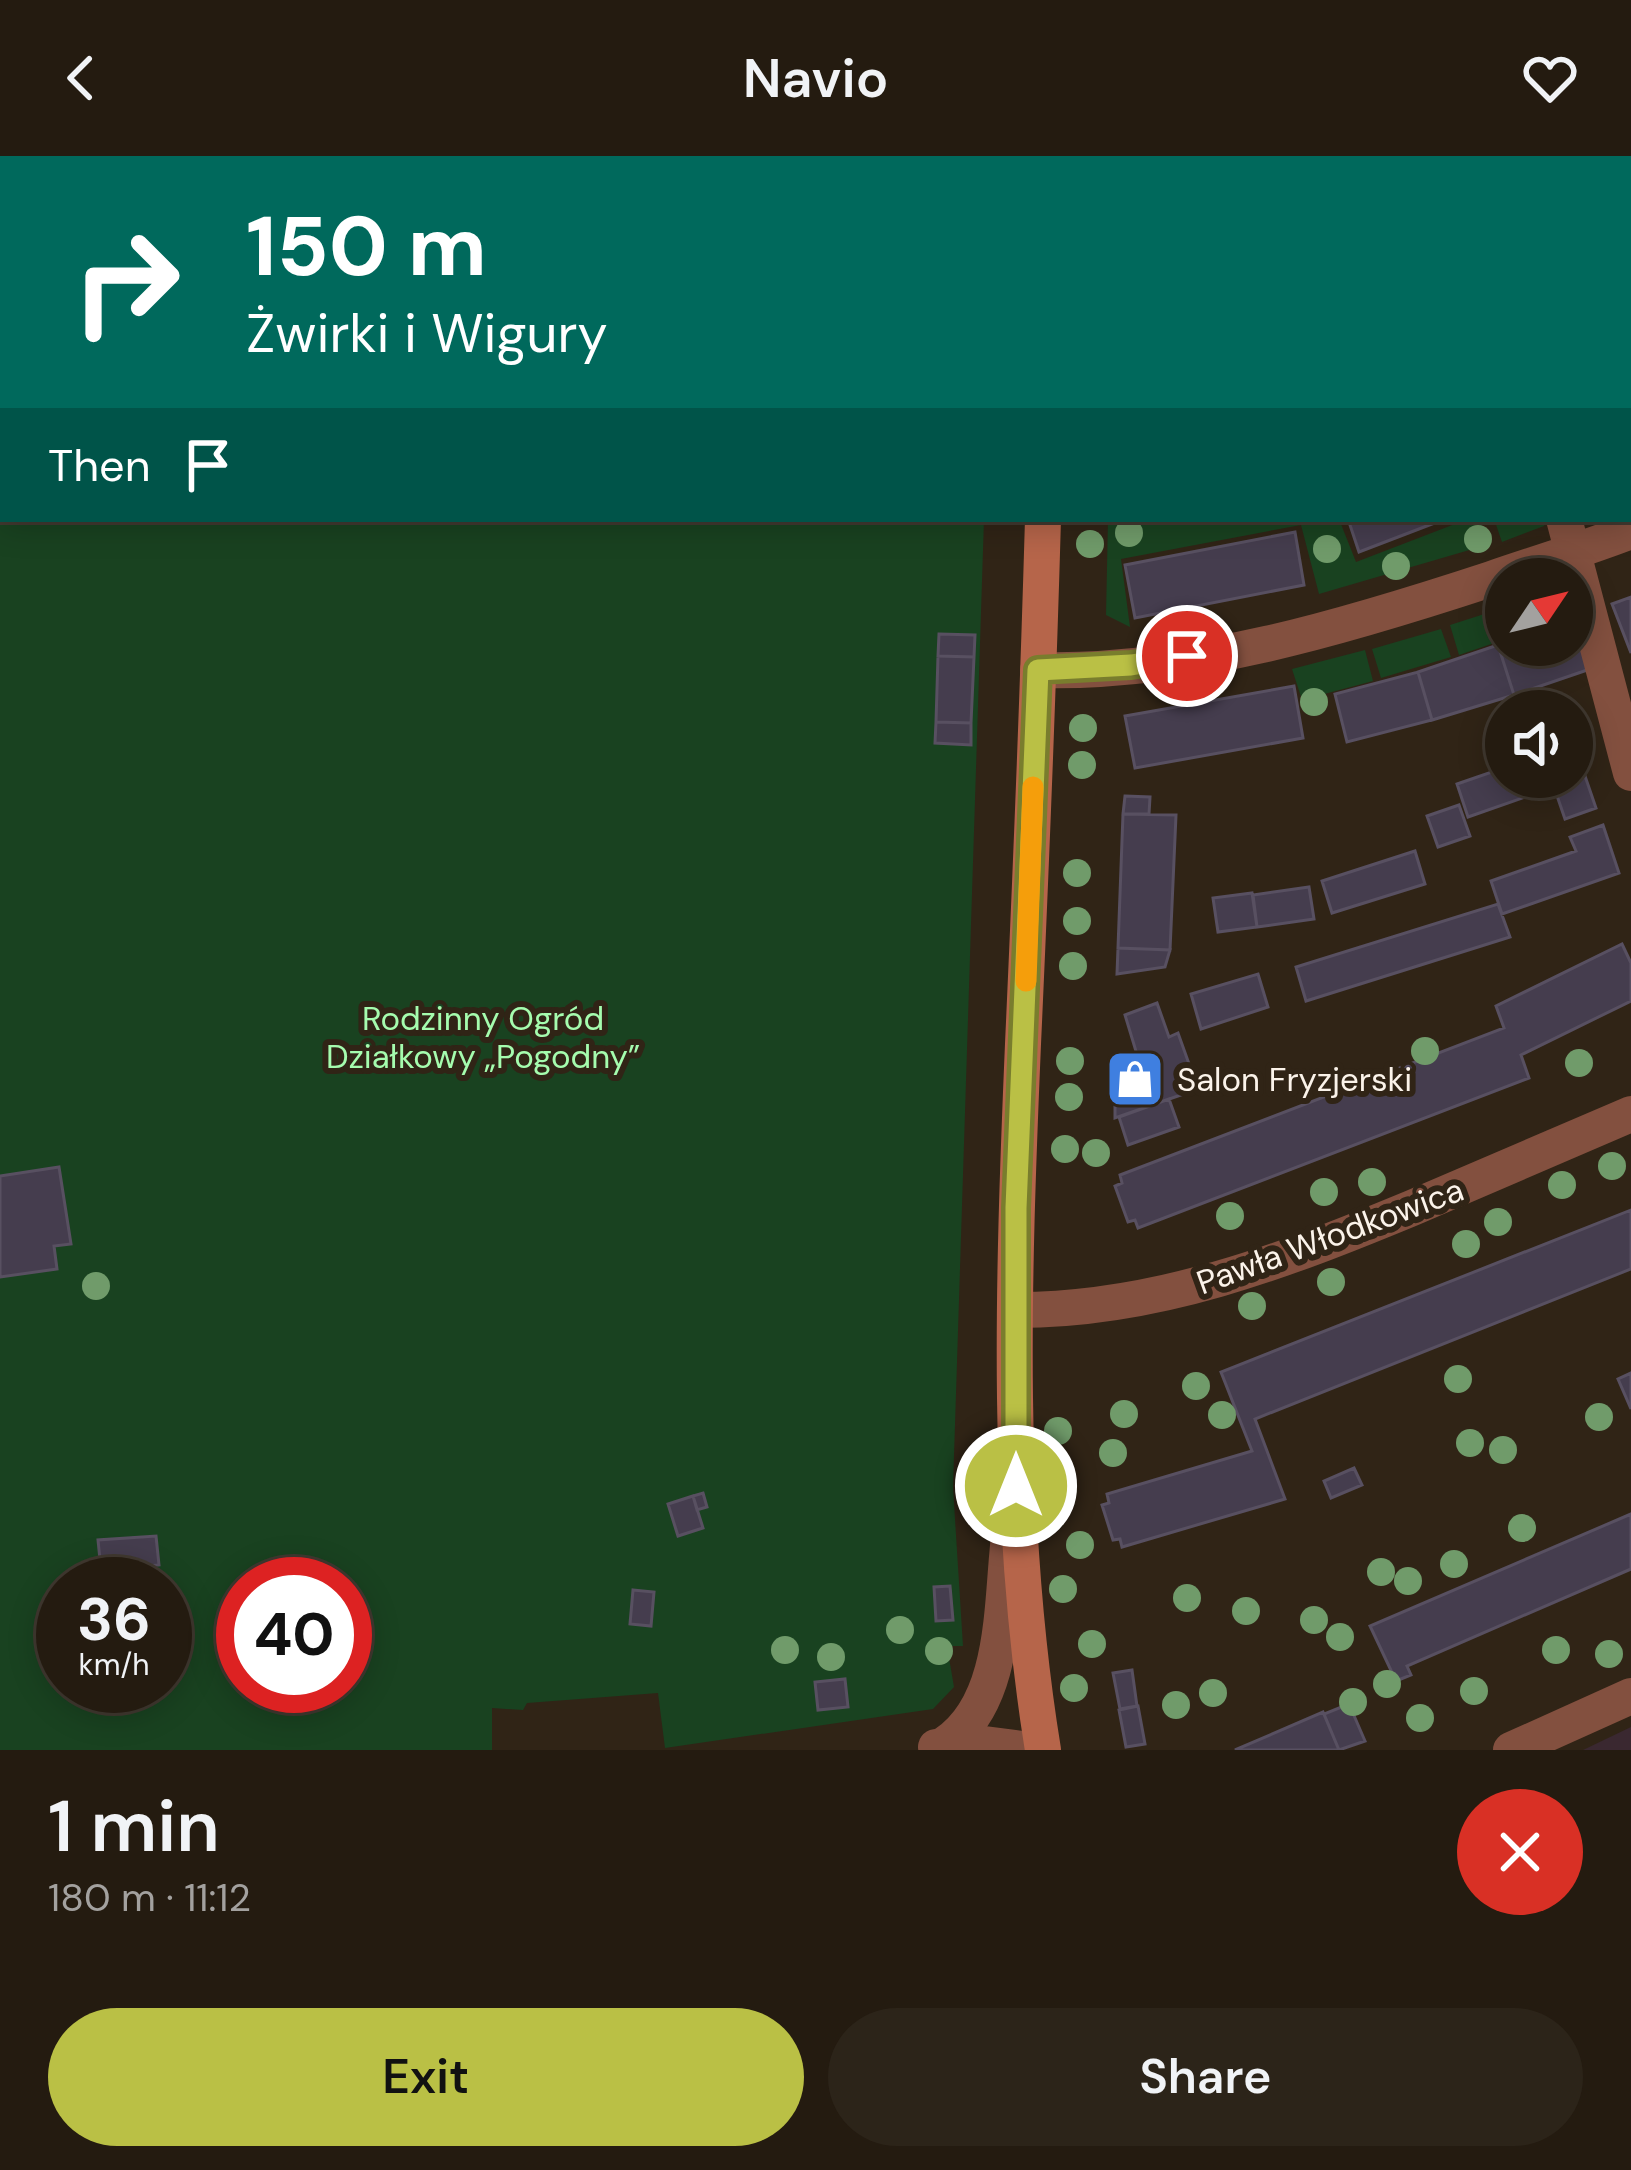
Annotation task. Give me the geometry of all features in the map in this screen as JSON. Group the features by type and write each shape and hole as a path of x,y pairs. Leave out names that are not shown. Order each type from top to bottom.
{"street":[{"path":"1043,522 1016,1208 1016,1486 1021,1571 1043,1750"},
{"path":"1038,670 1131,665 1293,635 1451,592 1569,535 1631,531"},
{"path":"1569,535 1631,772"},
{"name":"Pawła Włodkowica","path":"1016,1310 1104,1306 1224,1280 1320,1246 1631,1114"},
{"path":"933,1747 957,1737 980,1708 994,1673 1016,1486"},
{"path":"1511,1750 1631,1696"},
{"path":"933,1747 998,1743 1029,1750"}],"shaded area":[{"path":"1631,1727 1631,1750 1583,1750"}],"green space":[{"name":"Rodzinny Ogród Działkowy „Pogodny”","path":"0,522 984,522 953,1487 963,1646 947,1646 954,1687 933,1709 665,1748 658,1693 527,1703 523,1710 492,1708 492,1750 0,1750"},
{"path":"1108,522 1340,522 1356,562 1460,522 1480,522 1490,544 1319,594 1301,525 1121,559 1130,627 1106,615"},
{"path":"1495,522 1546,522 1544,526 1502,542"},
{"path":"1485,614 1485,646 1459,655 1450,625"},
{"path":"1441,629 1451,657 1381,678 1372,649"},
{"path":"1365,650 1373,681 1302,700 1292,669"}],"building":[{"path":"1349,522 1437,522 1359,552"},
{"path":"1295,532 1304,585 1135,618 1125,565"},
{"path":"1631,597 1631,653 1612,604"},
{"path":"939,634 975,635 974,657 938,656"},
{"path":"1485,649 1485,666 1505,666 1512,690 1485,690 1485,704 1432,720 1418,672"},
{"path":"938,656 974,657 971,723 936,722"},
{"path":"1505,666 1593,668 1529,690 1512,690"},
{"path":"1418,672 1432,720 1347,742 1335,694"},
{"path":"1294,686 1303,738 1135,768 1125,716"},
{"path":"936,722 971,723 971,745 935,743"},
{"path":"1485,774 1485,798 1522,798 1468,817 1457,784"},
{"path":"1125,796 1150,797 1149,814 1123,814"},
{"path":"1558,798 1593,798 1596,808 1565,819"},
{"path":"1459,805 1470,836 1438,847 1427,816"},
{"path":"1123,814 1176,815 1170,950 1118,948"},
{"path":"1603,825 1619,873 1502,914 1491,881 1576,851 1570,837"},
{"path":"1415,851 1425,884 1332,913 1322,881"},
{"path":"1309,887 1314,919 1257,927 1253,895"},
{"path":"1252,893 1257,927 1218,932 1213,898"},
{"path":"1498,904 1510,937 1306,1001 1296,967"},
{"path":"1622,944 1631,963 1631,1001 1521,1055 1529,1078 1138,1228 1135,1220 1128,1222 1115,1186 1122,1183 1120,1175 1504,1028 1496,1006"},
{"path":"1118,948 1170,950 1165,967 1117,974"},
{"path":"1258,974 1268,1007 1201,1029 1191,994"},
{"path":"1157,1003 1169,1037 1178,1033 1198,1089 1115,1118 1115,1080 1142,1071 1125,1015"},
{"path":"1169,1099 1179,1127 1128,1145 1119,1117"},
{"path":"59,1167 71,1244 54,1246 57,1269 0,1277 0,1176"},
{"path":"1631,1210 1631,1269 1255,1419 1285,1499 1122,1547 1120,1539 1113,1540 1102,1505 1109,1503 1107,1494 1252,1451 1221,1372"},
{"path":"1631,1373 1631,1409 1618,1379"},
{"path":"1354,1468 1362,1485 1331,1498 1324,1481"},
{"path":"703,1493 707,1507 697,1510 693,1496"},
{"path":"693,1496 703,1528 678,1536 668,1504"},
{"path":"1631,1514 1631,1569 1407,1666 1411,1675 1396,1681 1370,1626"},
{"path":"156,1536 158,1557 100,1557 98,1540"},
{"path":"950,1586 953,1620 936,1621 934,1587"},
{"path":"633,1590 654,1592 651,1626 630,1624"},
{"path":"1132,1670 1137,1706 1120,1709 1113,1673"},
{"path":"845,1679 848,1707 818,1710 815,1682"},
{"path":"1349,1704 1365,1741 1339,1750 1324,1714"},
{"path":"1138,1706 1145,1744 1126,1747 1119,1710"},
{"path":"1323,1712 1339,1750 1235,1750"}],"slow traffic":[{"path":"1026,981 1033,787"}],"place":[{"name":"Salon Fryzjerski","path":"1135,1079"}],"route":[{"path":"1016,1486 1016,1208 1038,670 1131,665 1187,656"}]}
